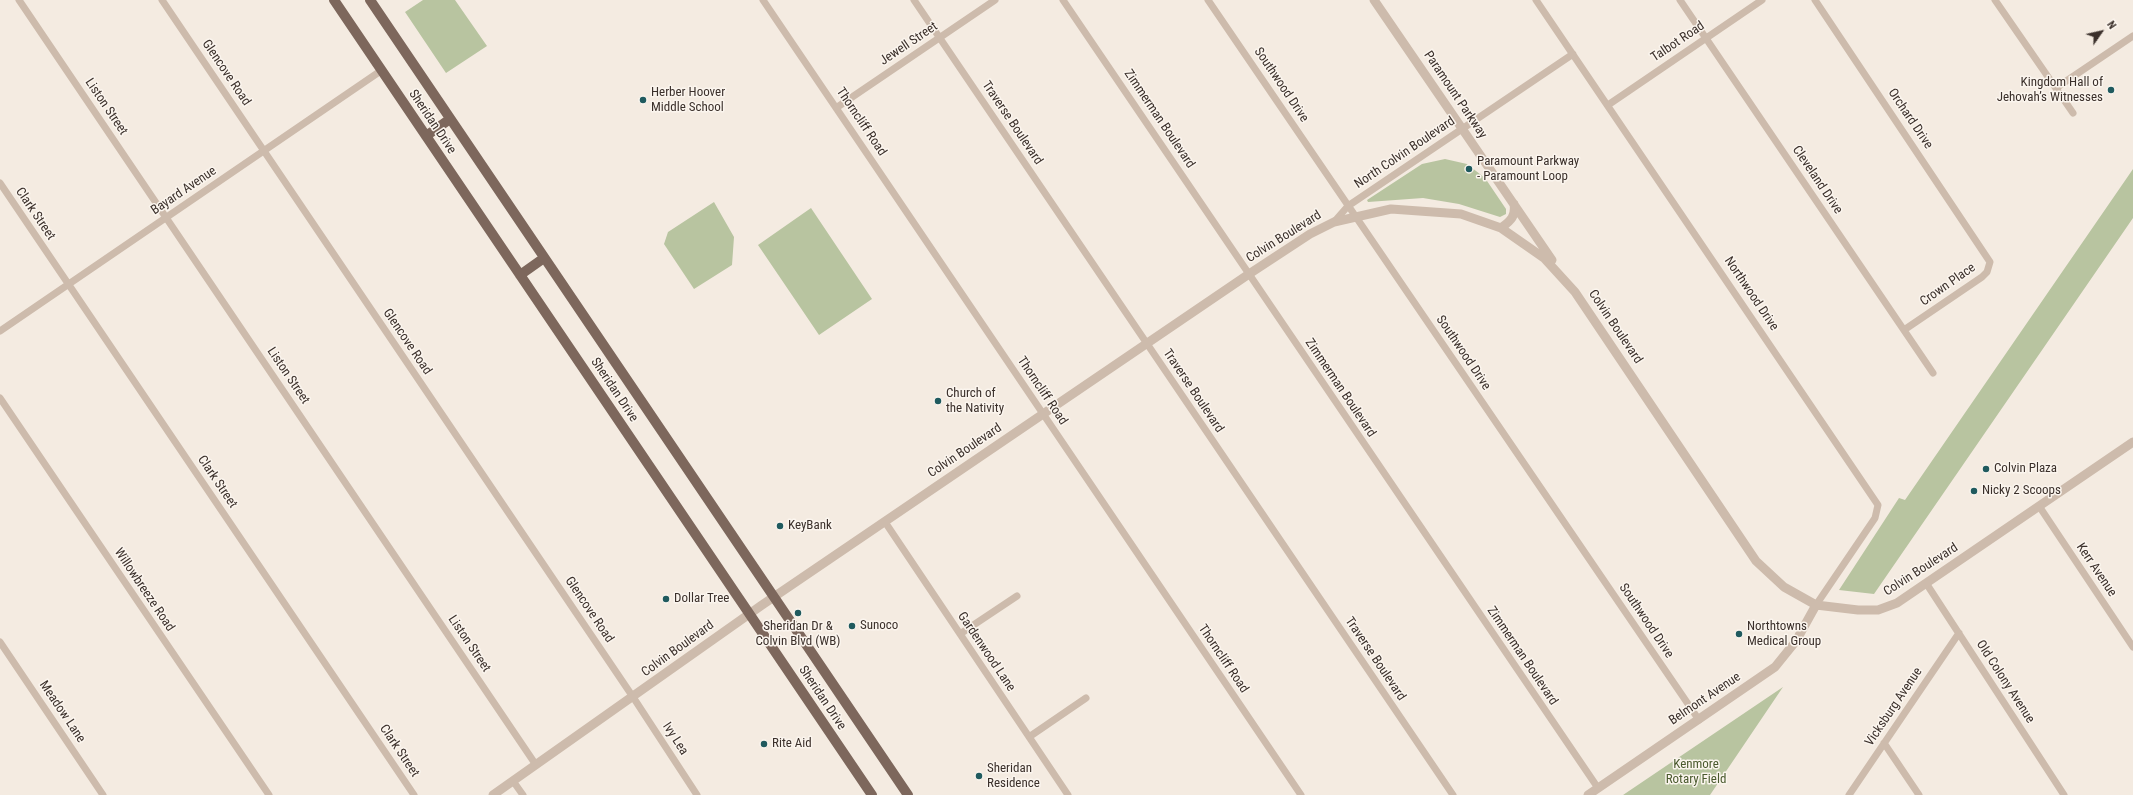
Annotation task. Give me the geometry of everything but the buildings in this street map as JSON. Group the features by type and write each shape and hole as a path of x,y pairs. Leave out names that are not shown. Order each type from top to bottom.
{"main road":[{"name":"Sheridan Drive","path":"334,0 872,795"},
{"name":"Sheridan Drive","path":"370,0 908,795"},
{"path":"426,136 450,118"},
{"path":"520,275 544,258"}],"street":[{"name":"Liston Street","path":"19,0 536,765"},
{"name":"Glencove Road","path":"162,0 633,697"},
{"name":"Thorncliff Road","path":"763,0 1301,795"},
{"name":"Traverse Boulevard","path":"914,0 1454,795"},
{"name":"Jewell Street","path":"836,108 994,0"},
{"name":"Zimmerman Boulevard","path":"1064,0 1598,788"},
{"name":"Southwood Drive","path":"1208,0 1699,720"},
{"name":"Paramount Parkway","path":"1374,0 1562,276"},
{"name":"Northwood Drive","path":"1536,0 1878,505 1875,518 1816,604"},
{"name":"Cleveland Drive","path":"1680,0 1933,373"},
{"name":"Talbot Road","path":"1608,105 1762,0"},
{"name":"Orchard Drive","path":"1815,0 1985,252"},
{"path":"1995,0 2073,113"},
{"path":"2056,88 2133,36"},
{"name":"North Colvin Boulevard","path":"1334,222 1348,206 1573,54"},
{"name":"Bayard Avenue","path":"0,331 382,70"},
{"name":"Clark Street","path":"0,183 414,795"},
{"path":"1501,228 1511,220 1515,213 1514,204"},
{"name":"Colvin Boulevard","path":"493,795 774,597 1249,274 1310,234 1334,222 1355,216 1391,209 1461,214 1501,228 1544,258 1562,276 1584,305 1756,561 1784,587 1816,604 1858,610 1878,610 1897,603 2133,442"},
{"name":"Crown Place","path":"1904,330 1987,272 1990,262 1985,252"},
{"name":"Willowbreeze Road","path":"0,398 269,795"},
{"name":"Kerr Avenue","path":"2039,506 2133,647"},
{"name":"Gardenwood Lane","path":"885,522 1068,795"},
{"name":"Old Colony Avenue","path":"1926,583 2064,795"},
{"path":"960,634 1017,596"},
{"name":"Belmont Avenue","path":"1588,795 1765,674 1783,659 1799,636 1816,604"},
{"name":"Vicksburg Avenue","path":"1849,795 1959,633"},
{"name":"Meadow Lane","path":"0,642 103,795"},
{"name":"Ivy Lea","path":"633,697 697,795"},
{"path":"1030,737 1086,698"},
{"path":"1884,743 1919,795"},
{"path":"513,781 523,795"}],"green space":[{"path":"423,0 455,0 487,46 446,73 405,12"},
{"path":"1445,159 1467,164 1485,178 1506,209 1506,214 1500,217 1459,204 1423,198 1368,202 1367,200 1422,164"},
{"path":"2133,169 2133,218 1874,594 1839,590 1899,498 1905,500"},
{"path":"714,202 734,237 732,265 694,289 664,244 668,232"},
{"path":"811,208 872,299 819,335 758,245"},
{"name":"Kenmore Rotary Field","path":"1783,687 1710,795 1623,795"}],"place":[{"name":"Kingdom Hall of Jehovah’s Witnesses","path":"2111,90"},
{"name":"Herber Hoover Middle School","path":"643,100"},
{"name":"Paramount Parkway - Paramount Loop","path":"1469,169"},
{"name":"Church of the Nativity","path":"938,401"},
{"name":"Colvin Plaza","path":"1986,469"},
{"name":"Nicky 2 Scoops","path":"1974,491"},
{"name":"KeyBank","path":"780,526"},
{"name":"Dollar Tree","path":"666,599"},
{"name":"Sheridan Dr & Colvin Blvd (WB)","path":"798,613"},
{"name":"Sunoco","path":"852,626"},
{"name":"Northtowns Medical Group","path":"1739,634"},
{"name":"Rite Aid","path":"764,744"},
{"name":"Sheridan Residence","path":"979,776"}]}
